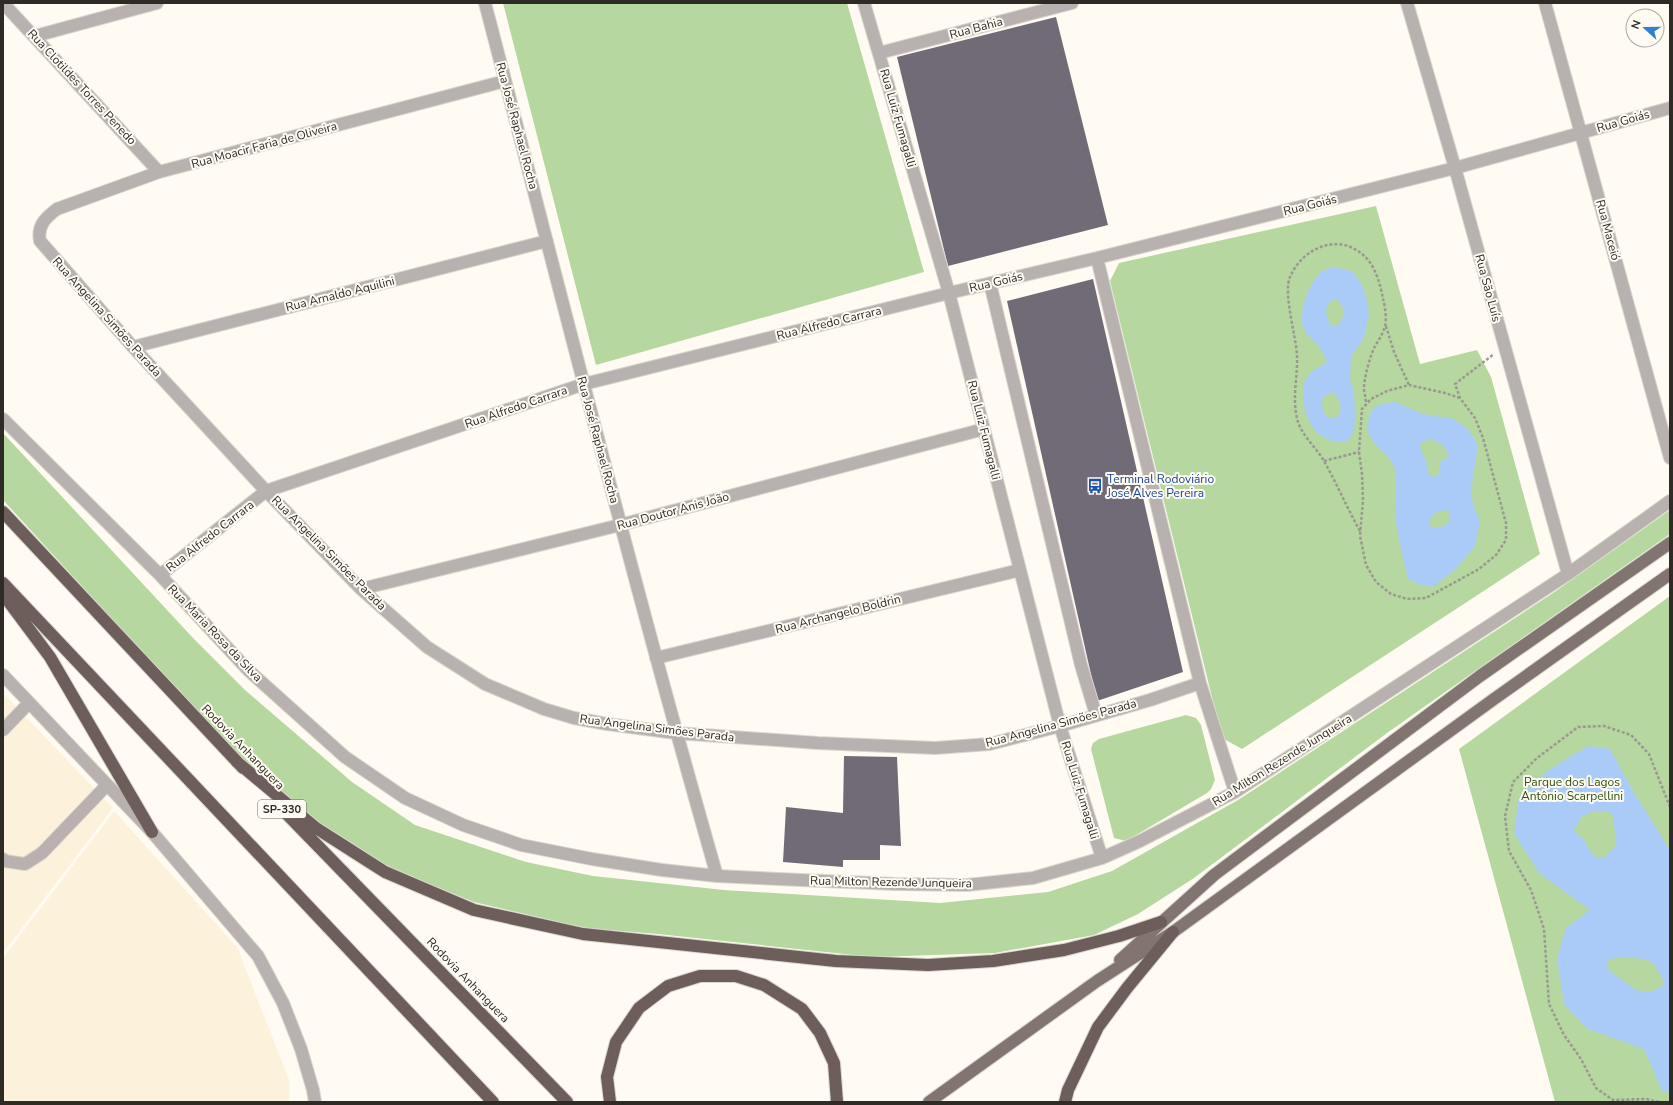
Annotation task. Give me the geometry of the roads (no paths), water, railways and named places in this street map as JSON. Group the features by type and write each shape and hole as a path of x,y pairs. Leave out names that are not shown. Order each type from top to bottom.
{"highway":[{"name":"Rodovia Anhanguera","path":"3,512 237,762 566,1102"},
{"path":"3,583 493,1102"},
{"path":"3,594 50,658 152,832"},
{"path":"237,762 316,828 385,872 474,910 583,934 836,961 928,965 993,961 1064,950 1119,936 1161,922"},
{"path":"1065,1102 1068,1090 1098,1027 1127,988 1173,932"},
{"path":"610,1102 607,1077 616,1042 639,1008 668,986 700,976 736,976 764,985 802,1009 820,1032 834,1062 837,1102"}],"main road":[{"path":"1097,981 1214,875 1480,676 1670,543"},
{"path":"930,1102 1097,981 1173,932 1487,704 1670,574"}],"street":[{"name":"Rua Clotildes Torres Penedo","path":"3,3 159,172"},
{"path":"35,36 157,3"},
{"name":"Rua José Raphael Rocha","path":"485,3 620,525 676,733 717,876"},
{"name":"Rua Luiz Fumagalli","path":"864,3 948,293 1060,726 1102,858"},
{"name":"Rua Bahia","path":"879,53 1072,3"},
{"name":"Rua São Luís","path":"1407,3 1455,168 1568,574"},
{"name":"Rua Maceió","path":"1545,3 1670,458"},
{"name":"Rua Moacir Faria de Oliveira","path":"39,234 44,220 57,209 159,172 505,81"},
{"name":"Rua Goiás","path":"948,293 1097,258 1455,168 1670,108"},
{"name":"Rua Angelina Simões Parada","path":"39,234 40,241 44,247 133,347 266,491 361,590 427,647 485,684 516,699 574,718 676,733 818,743 936,748 990,744 1060,726 1150,700 1200,683"},
{"name":"Rua Arnaldo Aquilini","path":"133,347 547,241"},
{"path":"1097,258 1200,683 1235,792"},
{"path":"990,283 1081,665 1096,715"},
{"name":"Rua Alfredo Carrara","path":"160,575 266,491 584,384 948,293"},
{"name":"Rua Maria Rosa da Silva","path":"3,419 160,575 248,670 345,757 405,798"},
{"name":"Rua Doutor Anis João","path":"361,590 620,525 984,429"},
{"name":"Rua Milton Rezende Junqueira","path":"405,798 463,825 521,845 592,859 717,876 896,884 967,885 1033,878 1102,858 1140,842 1235,792 1568,574 1670,501"},
{"name":"Rua Archangelo Boldrin","path":"656,658 1020,570"},
{"path":"3,675 152,832 258,956 283,1003 301,1049 313,1090 314,1102"},
{"path":"3,730 30,703"},
{"path":"3,859 5,861 25,864 42,853 107,785"}],"water":[{"path":"1332,267 1353,272 1361,283 1366,296 1369,315 1364,338 1351,357 1350,379 1354,392 1355,416 1354,432 1347,441 1329,439 1321,436 1315,430 1310,423 1304,407 1303,397 1304,383 1308,376 1315,369 1327,362 1324,354 1304,329 1302,322 1303,307 1312,283 1321,272","holes":["1333,300 1338,300 1343,310 1343,318 1339,324 1335,326 1330,325 1326,313 1327,305","1332,392 1338,398 1341,408 1336,418 1329,418 1323,411 1322,406 1323,397"]},
{"path":"1395,402 1423,414 1454,419 1468,429 1478,445 1471,490 1473,505 1480,522 1475,546 1457,568 1433,587 1418,584 1408,579 1396,521 1396,478 1394,467 1387,456 1374,442 1368,431 1369,418 1373,409 1380,405","holes":["1429,439 1442,444 1448,453 1447,458 1440,462 1440,473 1432,477 1429,475 1427,463 1420,447 1421,443","1447,510 1450,514 1449,521 1444,526 1434,528 1430,526 1429,522 1434,515 1438,512"]},
{"path":"1588,746 1610,749 1633,791 1670,850 1670,1093 1662,1091 1644,1049 1588,1029 1564,1004 1557,958 1566,928 1590,910 1539,873 1514,833 1519,797 1550,769","holes":["1609,811 1613,816 1616,840 1615,847 1604,858 1599,858 1592,854 1586,842 1574,830 1582,816 1592,812","1628,957 1643,959 1651,962 1657,969 1664,982 1662,986 1651,992 1641,992 1607,969 1609,959"]}],"place":[{"name":"Terminal Rodoviário José Alves Pereira","path":"1095,486"}],"park label":[{"name":"Parque dos Lagos Antônio Scarpellini","path":"1572,789"}]}
